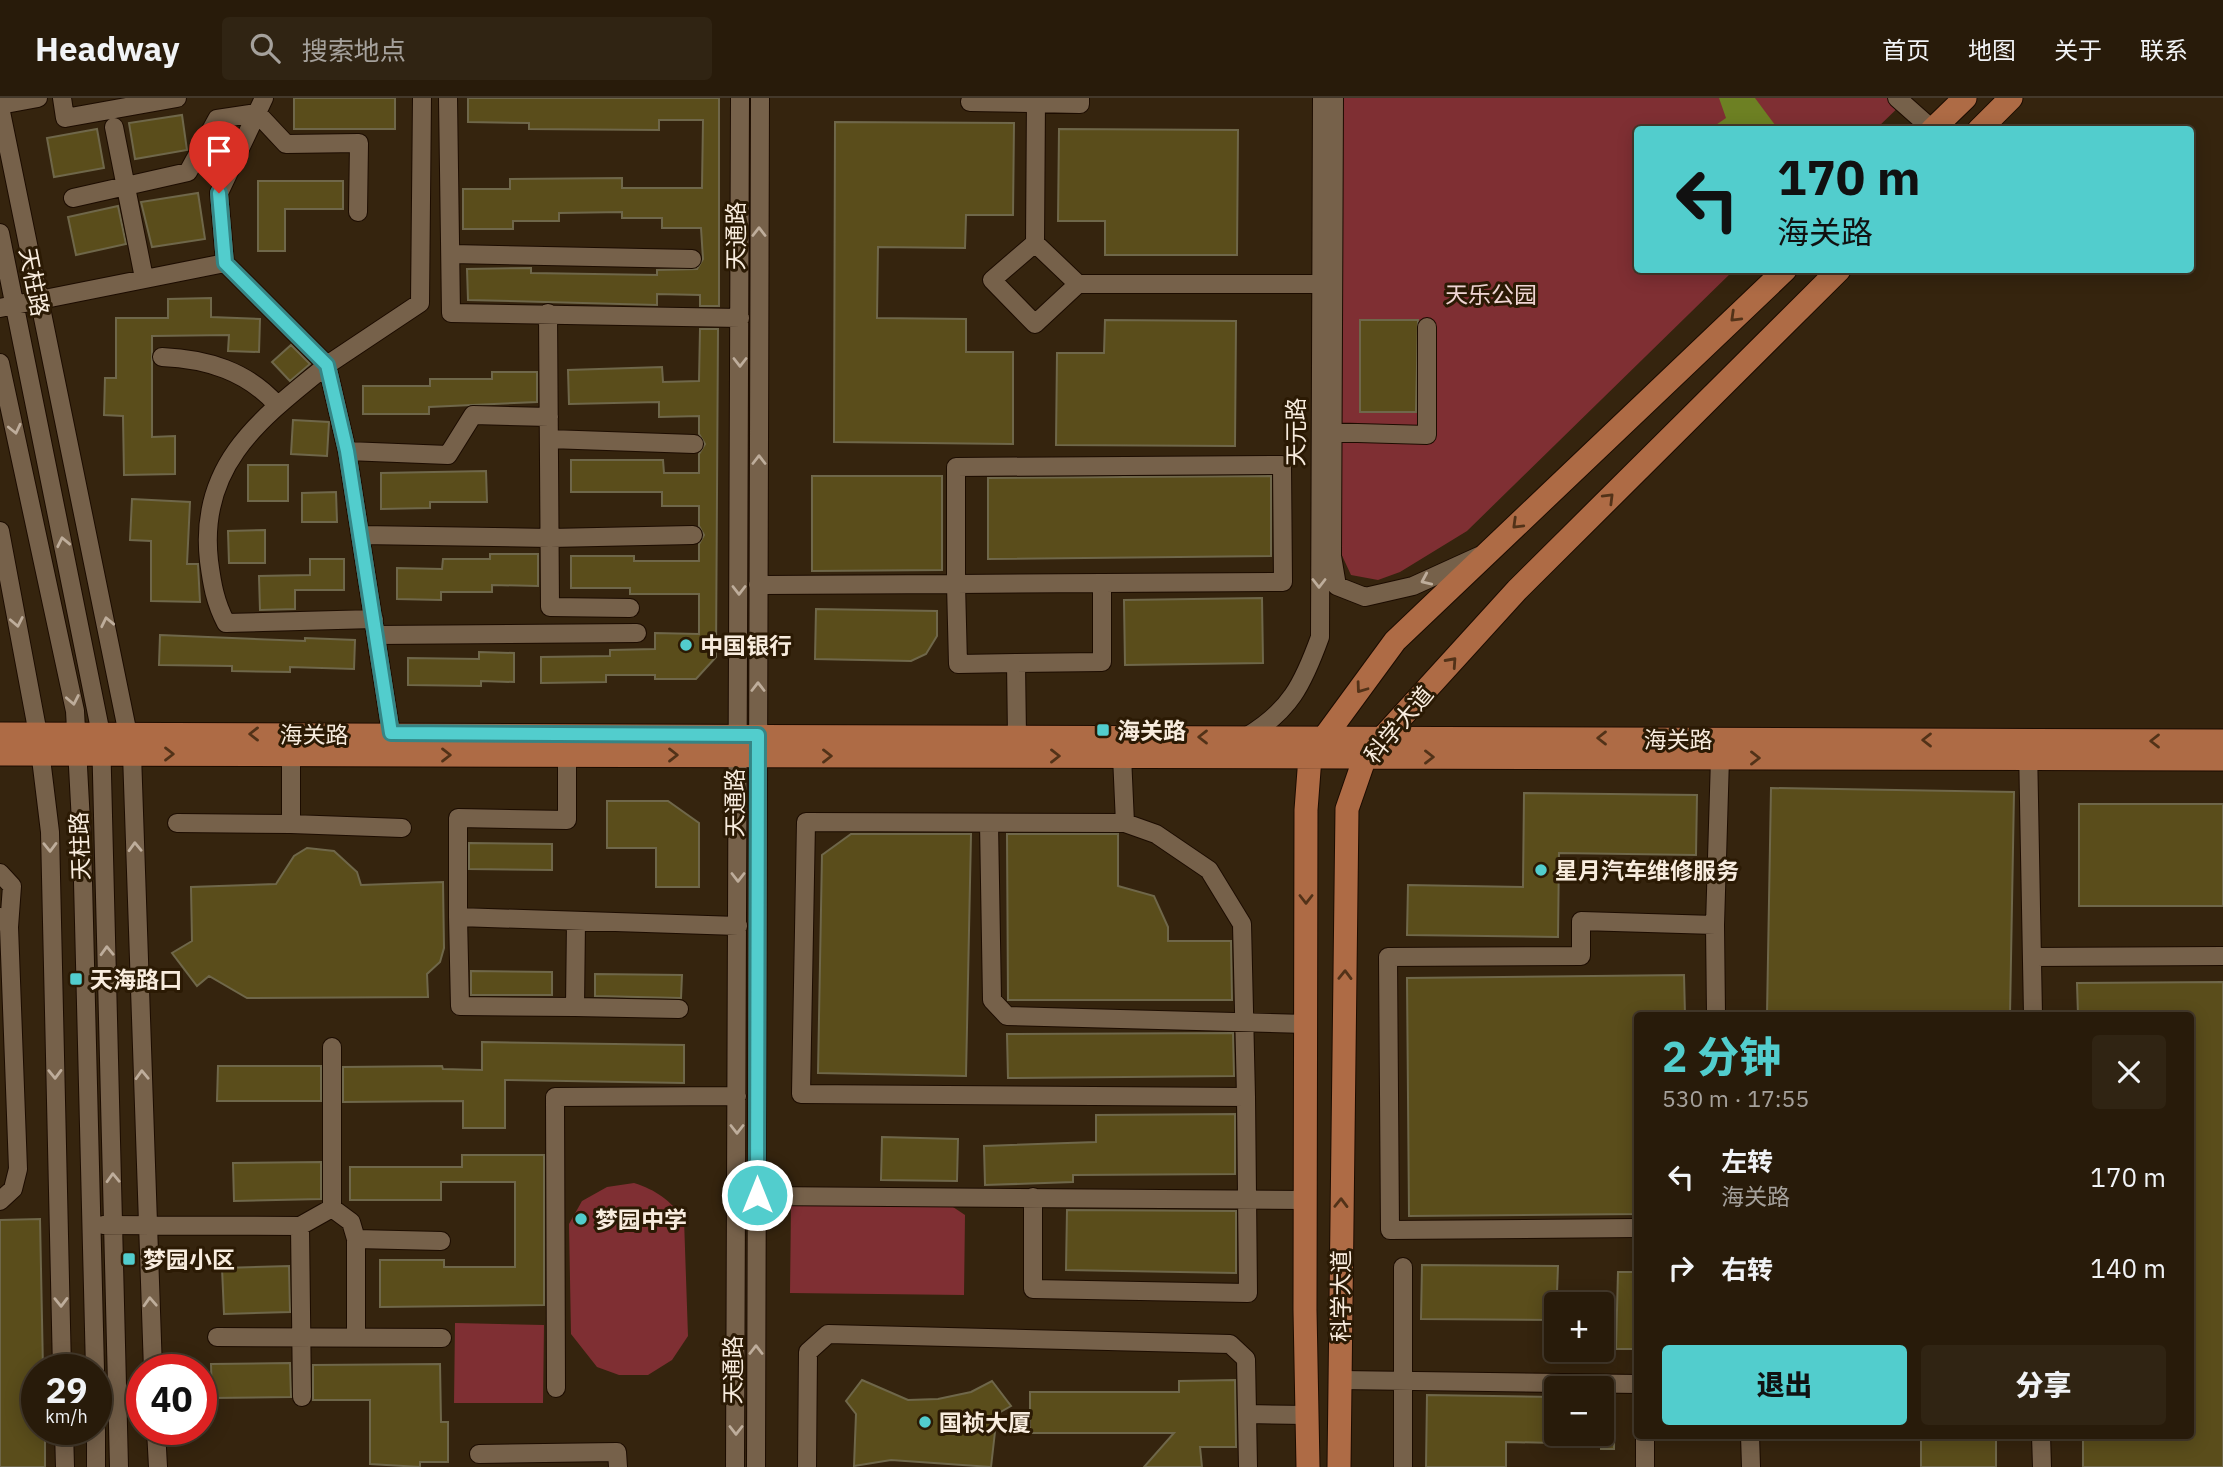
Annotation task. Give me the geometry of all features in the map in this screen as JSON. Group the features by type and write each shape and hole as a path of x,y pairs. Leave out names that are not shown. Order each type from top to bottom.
{"main road":[{"path":"1936,126 1965,98"},
{"path":"1983,126 2011,98"},
{"path":"1310,757 1395,641 1781,273"},
{"name":"科学大道","path":"1339,1467 1347,809 1365,757 1517,590 1836,273"},
{"name":"海关路","path":"0,734 39,744 749,745 1122,756 1310,757 1720,758 2223,741"},
{"name":"海关路","path":"131,744 292,754 393,744 568,755 749,745 1017,736 1325,737 2028,749 2223,759"},
{"name":"海关路","path":"0,754 39,744"},
{"name":"科学大道","path":"1308,1467 1305,1200 1306,810 1310,757"}],"street":[{"path":"38,98 0,106 131,744 152,1354"},
{"path":"62,98 65,118 177,98"},
{"path":"422,98 420,303 327,365 277,405 248,436 215,483 206,534 214,599 226,623 636,633"},
{"path":"448,98 451,313 740,318"},
{"name":"天通路","path":"740,98 740,318 757,1195 756,1467"},
{"name":"天通路","path":"736,1467 738,926 758,585 760,98"},
{"path":"970,102 1036,100 1080,104 1080,98"},
{"name":"天元路","path":"1322,98 1321,284 1332,556 1337,586 1365,597 1413,586 1488,552"},
{"name":"天元路","path":"1246,737 1271,722 1285,708 1306,676 1320,636 1334,98"},
{"path":"1897,98 1928,126"},
{"path":"1036,100 1035,243 1078,284"},
{"path":"73,198 188,172 217,119 260,106"},
{"path":"260,106 286,144 359,143 358,212"},
{"path":"260,106 219,193 225,263 327,365 347,451 393,744"},
{"path":"114,127 144,278"},
{"name":"天柱路","path":"0,233 7,306 101,744 120,1467"},
{"path":"1035,243 992,280 1035,324 1078,284 1321,284"},
{"path":"452,254 692,259"},
{"path":"7,306 225,263"},
{"path":"548,313 550,607 630,608"},
{"path":"1326,433 1427,435 1427,327"},
{"path":"162,357 192,358 232,371 263,389 277,405"},
{"name":"天柱路","path":"0,363 75,711 95,1354"},
{"path":"347,451 448,456 473,415 549,417"},
{"path":"549,439 694,444"},
{"path":"758,585 957,584 1102,583 1283,582 1282,465 956,467 957,584 958,664 1102,662 1102,583"},
{"path":"0,531 39,744 50,832 62,1354"},
{"path":"361,535 550,538 693,535"},
{"path":"1016,663 1017,736"},
{"path":"2028,749 2033,1012"},
{"path":"291,824 292,754"},
{"path":"568,755 568,820 458,818 460,1006 679,1009"},
{"path":"1122,756 1125,823"},
{"path":"1716,1012 1715,925 1720,758"},
{"path":"1033,1198 1033,1289 1248,1293 1248,1199 1246,1097 1242,924 1209,870 1156,834 1125,823 806,822 801,1094 1246,1097"},
{"path":"177,823 402,828"},
{"path":"989,823 992,1000 1007,1016 1306,1024"},
{"path":"0,873 12,886 5,922 18,1169 13,1189 1,1200"},
{"path":"458,918 738,926"},
{"path":"575,1007 576,921"},
{"path":"1634,1228 1390,1230 1388,957 1581,956 1581,921 1715,925"},
{"path":"2032,957 2223,956"},
{"path":"332,1047 332,1208"},
{"path":"556,1388 555,1097 737,1096"},
{"path":"736,1196 1305,1200"},
{"path":"92,1226 300,1226 332,1208"},
{"path":"332,1208 351,1222 356,1239 356,1338"},
{"path":"300,1226 302,1397"},
{"path":"356,1239 441,1241"},
{"path":"1403,1267 1403,1467"},
{"path":"807,1467 808,1352 828,1334 1230,1344 1246,1359 1248,1467"},
{"path":"217,1337 442,1338"},
{"path":"1340,1380 1634,1384"},
{"path":"1247,1414 1307,1415"},
{"path":"1645,1439 1645,1467"},
{"path":"1750,1439 1751,1467"},
{"path":"2041,1439 2042,1467"},
{"path":"64,1445 65,1467"},
{"path":"96,1445 96,1467"},
{"path":"157,1445 158,1467"},
{"path":"480,1454 617,1452 618,1467"}],"green space":[{"name":"天乐公园","path":"1342,98 1908,98 1879,126 1634,126 1634,273 1731,273 1467,531 1400,572 1378,580 1351,575 1339,549"},
{"path":"634,1183 662,1196 684,1219 688,1336 672,1360 648,1375 619,1375 597,1367 571,1334 569,1224 582,1201 607,1187"},
{"path":"791,1205 953,1207 965,1215 964,1295 790,1293"},
{"path":"455,1323 544,1325 543,1403 454,1403"}],"shaded area":[{"path":"1719,98 1755,98 1776,126 1714,126 1726,118"}],"building":[{"path":"294,98 395,98 395,129 294,129"},
{"path":"468,98 719,98 719,306 700,306 700,295 657,294 657,305 468,300 467,269 531,268 531,273 657,275 657,270 697,269 703,259 701,228 662,228 662,218 622,218 622,212 559,213 559,221 513,221 513,229 463,229 463,189 510,189 510,179 622,178 622,188 702,188 703,120 659,120 659,130 529,129 529,123 468,122"},
{"path":"182,115 187,150 135,159 129,123"},
{"path":"835,122 1014,123 1013,215 966,215 965,248 878,247 877,318 966,319 966,352 1013,352 1013,444 834,442"},
{"path":"97,129 104,168 54,177 47,138"},
{"path":"1059,129 1238,130 1237,255 1105,255 1105,221 1058,221"},
{"path":"258,181 343,181 343,209 285,209 285,251 258,251"},
{"path":"198,193 205,239 152,247 141,202"},
{"path":"118,206 126,244 76,255 68,217"},
{"path":"211,298 211,317 260,319 259,352 228,351 229,335 152,336 152,437 175,436 175,474 124,475 123,416 104,415 105,378 116,378 116,318 168,318 168,299"},
{"path":"1105,320 1236,321 1235,446 1056,445 1057,353 1104,353"},
{"path":"1360,320 1418,320 1416,412 1360,412"},
{"path":"700,329 718,329 716,657 696,679 655,679 655,675 606,675 606,682 541,683 541,657 610,656 610,650 655,649 655,633 699,634 699,594 630,594 630,588 571,588 571,556 634,556 634,561 699,561 699,544 704,535 699,526 699,506 662,506 662,492 571,492 571,460 663,460 664,473 699,473 699,454 705,444 699,434 699,416 659,417 659,402 569,404 568,370 662,367 663,382 699,381"},
{"path":"291,345 310,364 290,381 272,362"},
{"path":"492,372 537,372 537,402 429,407 429,414 363,414 363,386 430,386 430,379 492,379"},
{"path":"293,420 329,422 327,456 291,454"},
{"path":"248,465 288,465 288,501 248,501"},
{"path":"486,471 487,502 430,502 430,508 381,509 381,473"},
{"path":"812,476 942,476 942,570 812,571"},
{"path":"1271,476 1271,556 988,559 988,478"},
{"path":"336,492 337,522 302,522 302,493"},
{"path":"132,499 190,502 187,564 198,564 200,602 151,601 151,541 130,540"},
{"path":"265,530 265,563 229,563 228,531"},
{"path":"490,554 538,554 538,586 492,585 492,592 441,592 441,600 397,599 397,568 442,569 443,559 490,559"},
{"path":"310,559 344,559 344,590 295,590 295,609 260,610 259,576 310,575"},
{"path":"1262,598 1263,663 1125,665 1124,600"},
{"path":"816,609 937,611 937,636 926,654 911,661 815,659"},
{"path":"160,635 305,641 305,638 355,640 354,669 290,667 290,672 232,671 232,666 159,665"},
{"path":"479,652 514,653 514,682 481,681 481,686 408,685 408,658 479,659"},
{"path":"1771,788 2014,792 2010,1012 1767,1012"},
{"name":"星月汽车维修服务","path":"1524,793 1697,795 1696,855 1559,853 1558,937 1407,935 1408,885 1523,887"},
{"path":"607,801 668,801 699,823 699,887 656,887 656,848 607,848"},
{"path":"2079,804 2223,804 2223,906 2079,906"},
{"path":"851,834 971,834 966,1076 818,1073 822,855"},
{"path":"1007,834 1118,834 1118,886 1154,896 1168,927 1168,941 1231,941 1232,1000 1008,1000"},
{"path":"469,843 552,844 552,870 469,869"},
{"path":"307,848 334,851 357,872 361,885 443,882 444,948 440,962 427,974 428,997 247,998 209,976 197,986 172,953 192,941 191,887 276,884 294,856"},
{"path":"471,971 552,972 552,995 471,995"},
{"path":"595,974 682,975 681,998 595,996"},
{"path":"1684,975 1685,1012 1634,1012 1634,1214 1409,1216 1407,978"},
{"path":"2223,982 2223,1467 2083,1467 2083,1439 2194,1439 2194,1012 2078,1012 2077,983"},
{"path":"1233,1033 1234,1076 1008,1078 1007,1034"},
{"path":"482,1042 684,1045 684,1083 505,1080 505,1128 463,1128 463,1101 343,1102 343,1067 442,1066 443,1069 482,1070"},
{"path":"218,1066 321,1066 321,1101 217,1101"},
{"path":"1235,1114 1235,1174 1073,1175 1073,1182 985,1185 984,1146 1096,1142 1096,1115"},
{"path":"882,1137 958,1139 957,1181 881,1180"},
{"path":"462,1155 544,1155 544,1305 380,1307 380,1260 444,1260 444,1267 515,1267 515,1182 441,1182 441,1200 350,1200 350,1167 462,1167"},
{"path":"321,1162 321,1199 234,1201 233,1163"},
{"path":"1067,1210 1236,1211 1236,1273 1066,1270"},
{"path":"40,1219 43,1354 21,1354 21,1445 45,1445 45,1467 0,1467 0,1220"},
{"path":"1422,1265 1558,1266 1557,1292 1544,1292 1544,1320 1421,1319"},
{"path":"289,1266 290,1312 224,1314 222,1268"},
{"path":"1618,1272 1634,1272 1634,1349 1616,1349"},
{"path":"290,1363 291,1397 217,1398 217,1364"},
{"path":"440,1364 441,1422 448,1422 448,1462 420,1462 420,1467 370,1464 370,1400 313,1400 313,1365"},
{"name":"国祯大厦","path":"862,1380 908,1400 938,1399 971,1392 992,1381 1011,1406 997,1414 991,1467 891,1460 854,1466 856,1414 846,1401"},
{"path":"1235,1380 1236,1447 1200,1447 1202,1467 1144,1467 1174,1433 1030,1433 1030,1392 1179,1392 1179,1381"},
{"path":"1427,1395 1544,1397 1544,1443 1506,1442 1506,1467 1426,1467"},
{"path":"1615,1398 1614,1449 1601,1449 1601,1446 1614,1446"},
{"path":"1921,1439 1996,1439 1996,1467 1921,1467"}],"place":[{"name":"中国银行","path":"686,645"},
{"name":"海关路","path":"1103,730"},
{"name":"星月汽车维修服务","path":"1541,870"},
{"name":"天海路口","path":"76,979"},
{"name":"梦园中学","path":"581,1219"},
{"name":"梦园小区","path":"129,1259"},
{"name":"国祯大厦","path":"925,1422"}],"route":[{"path":"219,193 225,263 327,365 347,451 391,733 758,735 757,1195"}]}
